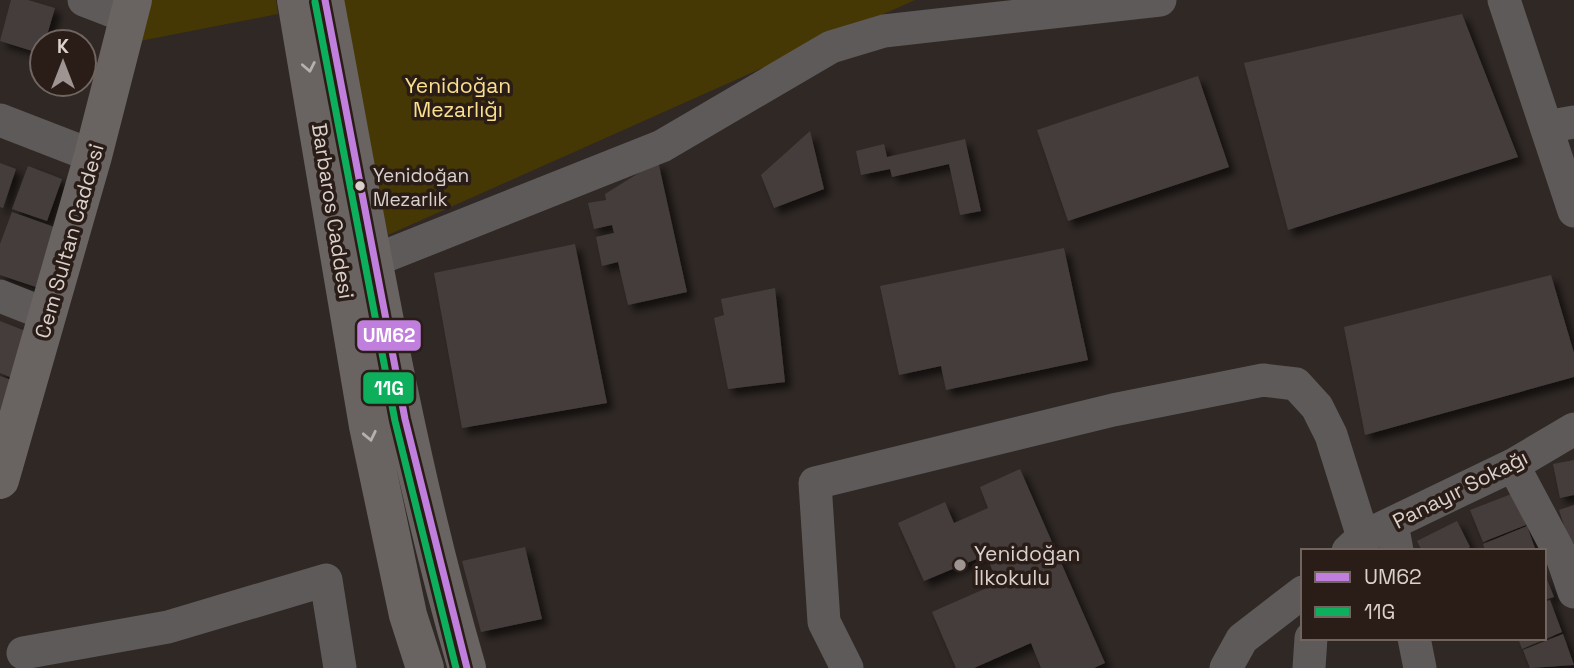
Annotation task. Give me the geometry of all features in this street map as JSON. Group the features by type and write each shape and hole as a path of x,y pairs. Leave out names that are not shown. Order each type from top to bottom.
{"main road":[{"name":"Barbaros Caddesi","path":"296,0 368,426 408,615 425,668"},
{"name":"Barbaros Caddesi","path":"326,0 373,261 431,530 467,668"},
{"name":"Cem Sultan Caddesi","path":"1,470 93,156 130,8"}],"street":[{"path":"84,0 130,8"},
{"path":"373,261 662,146 831,47 884,32 1159,0"},
{"path":"1504,0 1560,125 1574,211"},
{"path":"0,120 93,156"},
{"path":"0,296 48,315"},
{"path":"848,668 824,622 815,483 1112,410 1263,380 1296,384 1317,407 1375,540"},
{"name":"Panayır Sokağı","path":"1375,540 1574,429"},
{"path":"1513,465 1562,557 1574,592"},
{"path":"23,653 168,627 326,580 340,668"},
{"path":"1226,668 1242,639 1301,594"},
{"path":"1309,668 1311,640"},
{"path":"1414,640 1420,668"}],"green space":[{"path":"152,0 276,0 278,14 140,41"},
{"name":"Yenidoğan Mezarlığı","path":"339,0 915,0 388,235"}],"building":[{"path":"11,0 28,0 55,8 49,28 28,28 28,50 0,41"},
{"path":"1462,14 1518,157 1288,230 1244,63"},
{"path":"1198,76 1229,167 1068,221 1037,130"},
{"path":"810,131 824,189 774,208 761,175"},
{"path":"965,139 981,211 960,215 949,164 892,177 890,169 861,175 856,151 884,144 887,157"},
{"path":"658,161 687,292 628,305 618,262 602,266 596,237 614,233 612,225 594,229 588,203 606,200 605,194"},
{"path":"0,163 16,169 3,208 0,207"},
{"path":"28,166 62,179 47,221 12,209"},
{"path":"12,212 57,228 36,287 0,275 0,244"},
{"path":"575,244 607,403 462,428 434,273"},
{"path":"1064,248 1088,360 946,390 941,366 899,375 880,286"},
{"path":"1551,275 1574,353 1574,377 1365,435 1344,327"},
{"path":"775,288 785,382 728,389 714,318 724,315 721,299"},
{"path":"0,321 28,332 10,377 0,373"},
{"path":"0,376 14,381 0,416"},
{"path":"1574,460 1574,495 1560,498 1553,464"},
{"path":"1020,469 1105,663 1094,668 1041,668 1031,643 974,668 956,668 932,612 998,583 986,555 924,581 898,523 945,502 954,523 988,508 980,487"},
{"path":"1514,493 1526,525 1483,542 1470,510"},
{"path":"1574,505 1574,543 1570,544 1559,510"},
{"path":"1457,521 1470,547 1421,549 1417,541"},
{"path":"1527,526 1535,549 1484,549 1483,544"},
{"path":"525,547 542,619 481,632 462,561"},
{"path":"1546,577 1554,597 1546,599"},
{"path":"1550,600 1562,632 1546,639 1546,601"},
{"path":"1563,634 1574,665 1530,668 1523,650"},
{"path":"1519,640 1543,640 1522,649"}],"transit line":[{"name":"UM62","path":"325,0 405,419 467,668"},
{"name":"11G","path":"315,2 395,421 456,668"}],"place":[{"name":"Yenidoğan Mezarlık","path":"360,186"},
{"name":"Yenidoğan İlkokulu","path":"960,565"}]}
